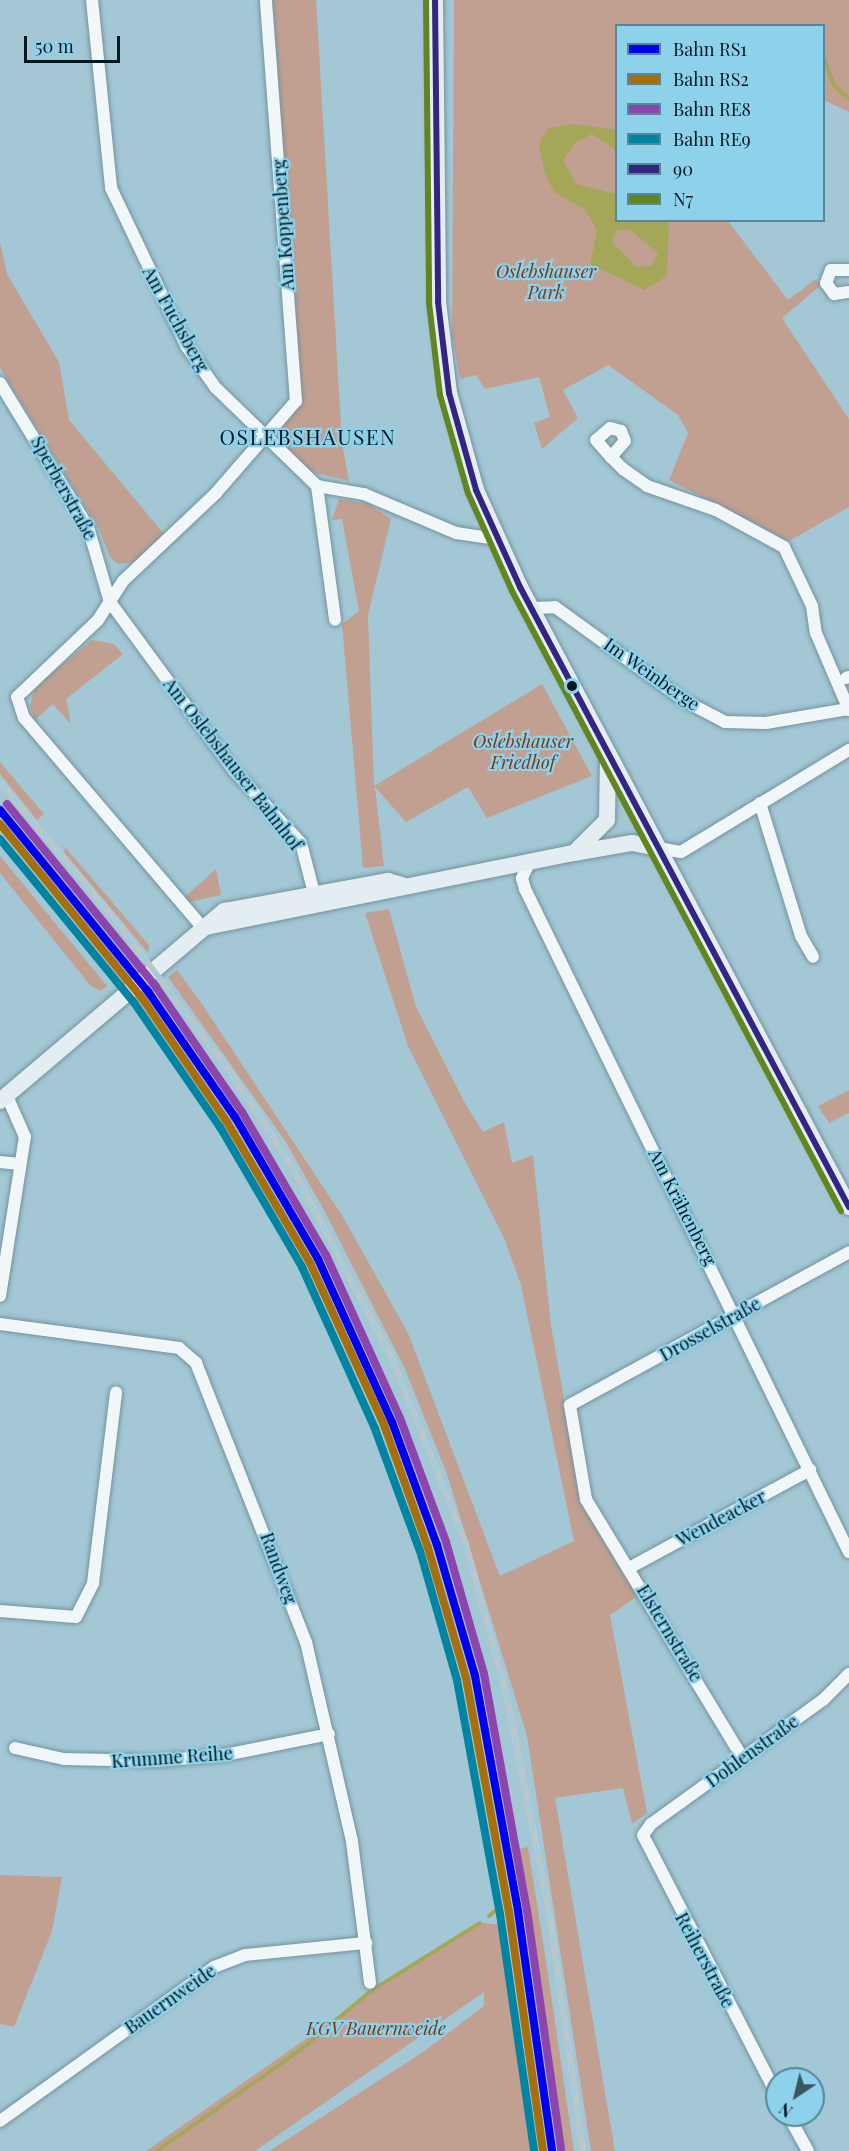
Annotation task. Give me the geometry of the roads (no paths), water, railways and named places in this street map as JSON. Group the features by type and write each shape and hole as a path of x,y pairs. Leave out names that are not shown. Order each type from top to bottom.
{"main road":[{"path":"435,0 438,302 459,440 496,538 849,1207"},
{"path":"574,853 607,820 609,752"},
{"path":"4,1099 203,928 388,881 402,885 632,843 658,848"}],"street":[{"name":"Am Fuchsberg","path":"92,0 102,69 104,153 126,224 187,347 215,387 265,439 317,486"},
{"name":"Am Koppenberg","path":"265,439 296,401 266,0"},
{"path":"848,268 831,270 826,283 834,294 849,292"},
{"name":"Sperberstraße","path":"0,383 88,527 110,602"},
{"path":"203,928 20,712 19,691 110,602 123,581 265,439"},
{"path":"610,457 647,486 716,510 784,546 812,606 816,633 849,709"},
{"path":"335,620 317,486 364,494 456,533 496,538"},
{"name":"Am Oslebshauser Bahnhof","path":"110,602 235,772 301,843 316,900"},
{"name":"Im Weinberge","path":"532,608 555,608 685,701 725,722 765,723 849,709"},
{"path":"658,848 681,852 849,750"},
{"path":"760,803 801,936 813,957"},
{"name":"Am Krähenberg","path":"529,863 522,878 525,888 737,1314 849,1552"},
{"path":"0,1296 25,1137 4,1099"},
{"path":"0,1162 20,1164"},
{"name":"Drosselstraße","path":"570,1405 849,1252"},
{"name":"Randweg","path":"0,1324 186,1350 272,1545 306,1642 329,1734 366,1943 370,1983"},
{"path":"0,1611 76,1617 93,1583 116,1392"},
{"name":"Elsternstraße","path":"570,1405 584,1488 594,1510 631,1567 742,1757"},
{"name":"Wendeacker","path":"631,1567 810,1470"},
{"name":"Dohlenstraße","path":"651,1824 823,1700 849,1674"},
{"name":"Krumme Reihe","path":"15,1748 69,1760 156,1761 225,1755 329,1734"},
{"name":"Reiherstraße","path":"651,1824 643,1843 765,2072"},
{"name":"Bauernweide","path":"0,2121 214,1967 245,1955 366,1943"},
{"path":"795,2127 808,2151"}],"waterway":[{"path":"825,62 834,85 849,99"},
{"path":"489,1916 495,1911"},
{"path":"157,2151 299,2051 371,1991 480,1923"}],"railway":[{"path":"0,782 114,918 231,1073 291,1165 392,1358 465,1541 506,1693 549,1911 583,2151"}],"rail line":[{"name":"RE8","path":"7,804 156,987 242,1112 326,1255 400,1418 446,1542 484,1674 527,1910 561,2150"},
{"name":"RS1","path":"0,810 149,993 235,1117 318,1259 392,1422 437,1545 475,1676 518,1911 552,2151"},
{"name":"RS2","path":"0,824 142,998 227,1122 310,1263 384,1425 428,1548 466,1678 509,1912 543,2151"},
{"name":"RE9","path":"0,839 135,1004 220,1127 302,1267 375,1429 420,1551 457,1680 500,1914 534,2151"}],"district":[{"name":"OSLEBSHAUSEN","path":"308,436"}],"park label":[{"name":"Oslebshauser Park","path":"546,282"},
{"name":"Oslebshauser Friedhof","path":"523,752"},
{"name":"KGV Bauernweide","path":"376,2028"}]}
